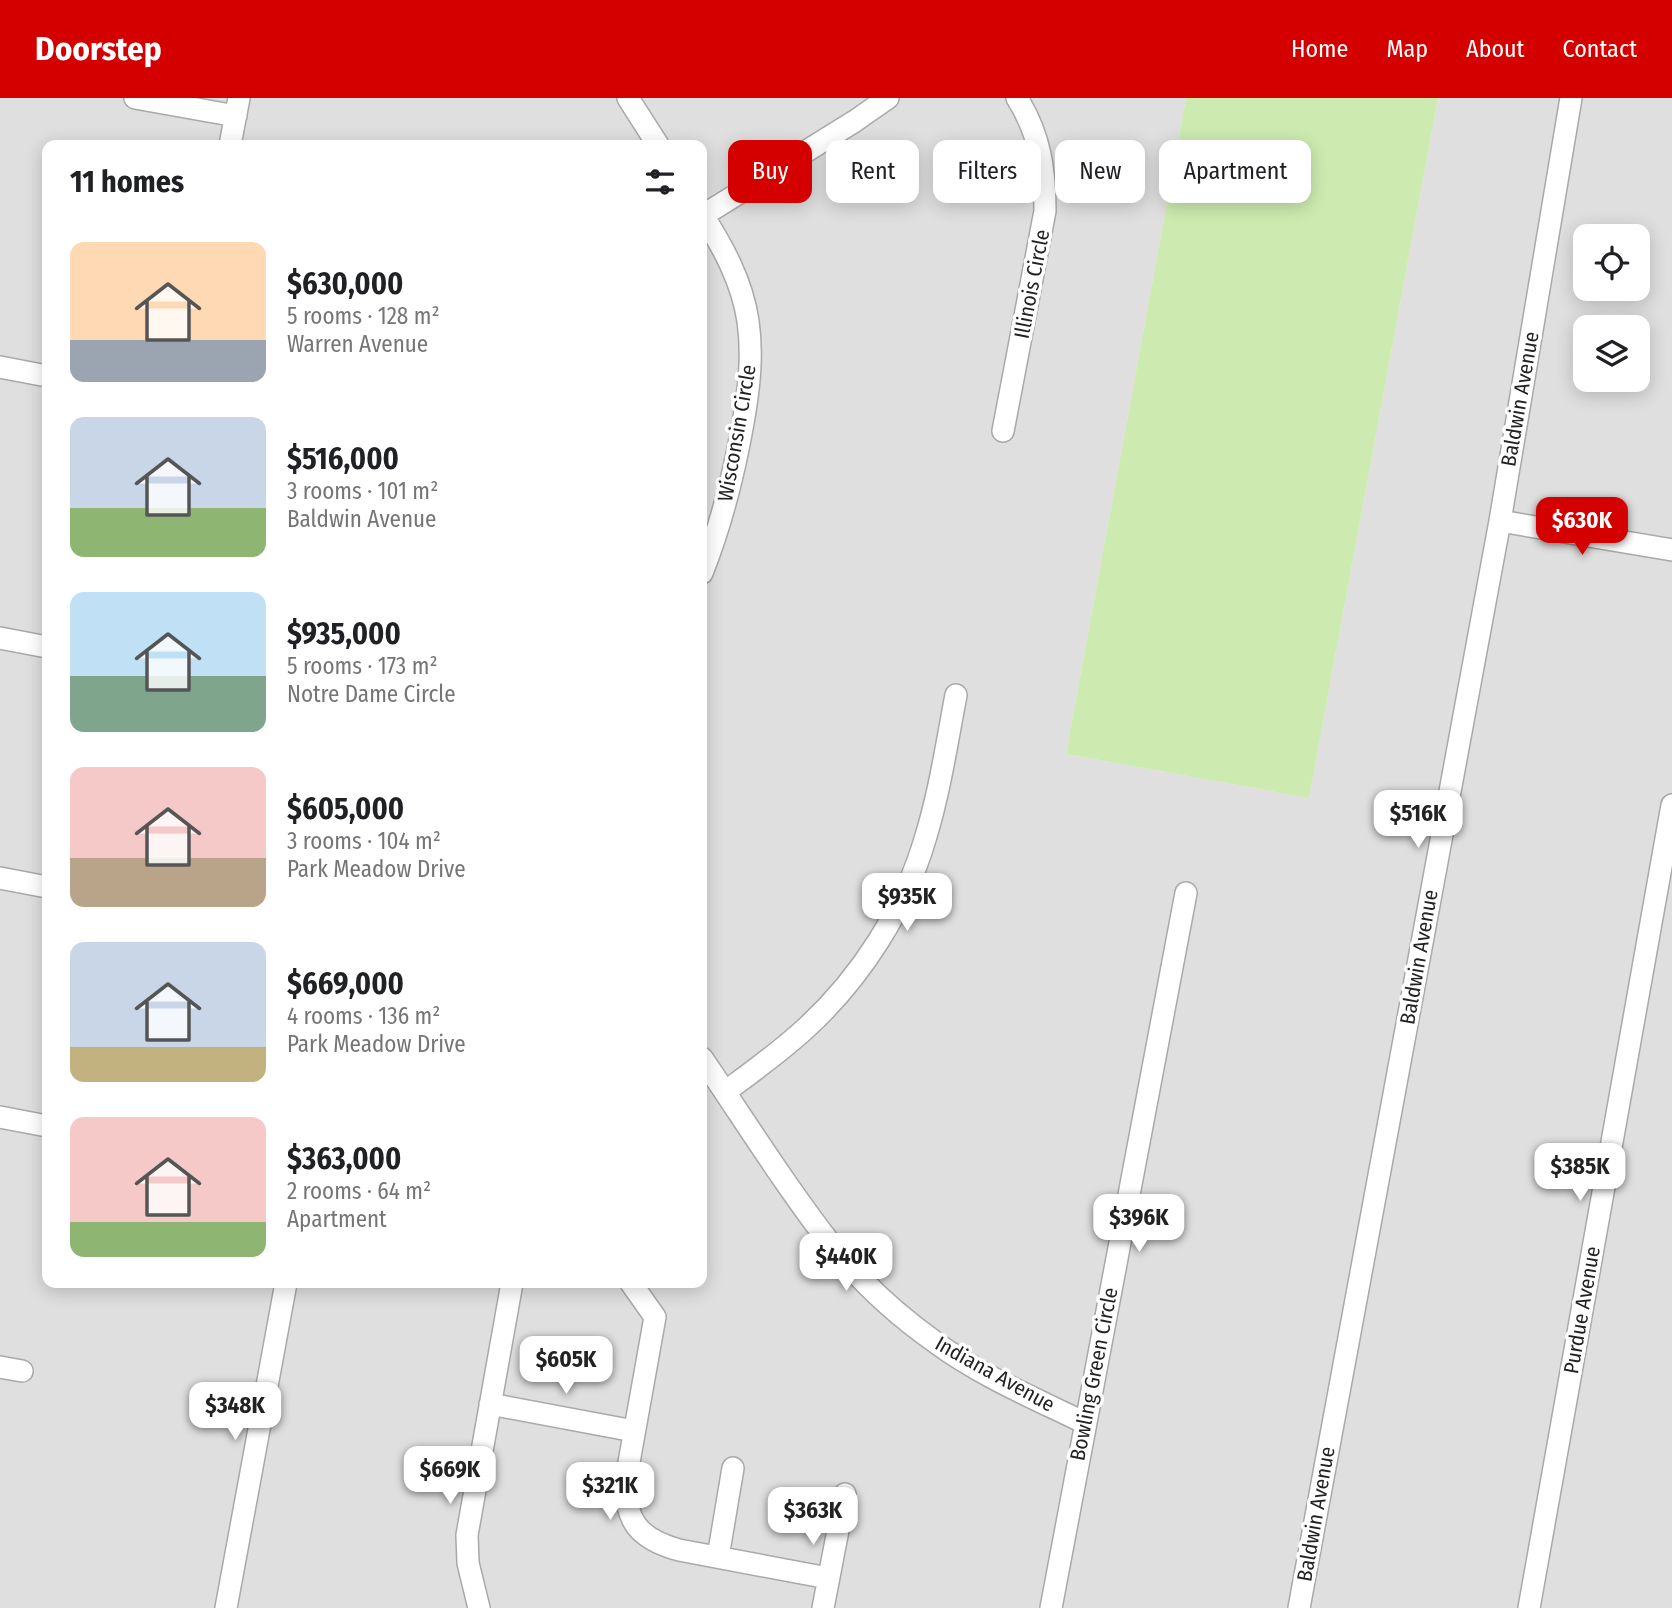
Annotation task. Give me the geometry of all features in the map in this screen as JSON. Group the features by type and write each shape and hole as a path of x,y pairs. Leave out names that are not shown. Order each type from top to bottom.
{"street":[{"path":"135,98 237,107 231,140"},
{"path":"628,98 655,140"},
{"path":"707,212 888,98"},
{"name":"Illinois Circle","path":"1003,431 1045,211 1045,180 1040,150 1030,121 1017,98"},
{"name":"Baldwin Avenue","path":"1299,1608 1500,521 1571,98"},
{"name":"Wisconsin Circle","path":"707,223 720,243 737,281 748,320 751,361 739,447 707,558"},
{"path":"0,367 42,375"},
{"path":"1500,521 1672,550"},
{"path":"0,638 42,646"},
{"path":"725,1092 805,1028 832,1001 878,940 897,907 926,836 956,695"},
{"name":"Purdue Avenue","path":"1528,1608 1672,805"},
{"path":"0,878 42,886"},
{"name":"Bowling Green Circle","path":"1051,1608 1186,892"},
{"name":"Indiana Avenue","path":"707,1065 807,1212 866,1283 936,1343 974,1368 1085,1423"},
{"path":"0,1117 42,1125"},
{"path":"226,1608 285,1288"},
{"path":"479,1608 468,1563 467,1535 511,1288"},
{"path":"635,1288 655,1317 626,1479 625,1498 629,1514 641,1532 664,1546 828,1577"},
{"path":"0,1367 22,1371"},
{"path":"490,1404 634,1431"},
{"path":"718,1558 733,1468"},
{"path":"823,1608 845,1494"}],"shaded area":[{"path":"0,98 1186,98 1178,140 1159,140 1159,203 1167,203 1066,754 1309,798 1438,98 1672,98 1672,1608 0,1608"}],"green space":[{"path":"1186,98 1438,98 1309,798 1066,754 1167,203 1311,203 1311,140 1178,140"}]}
